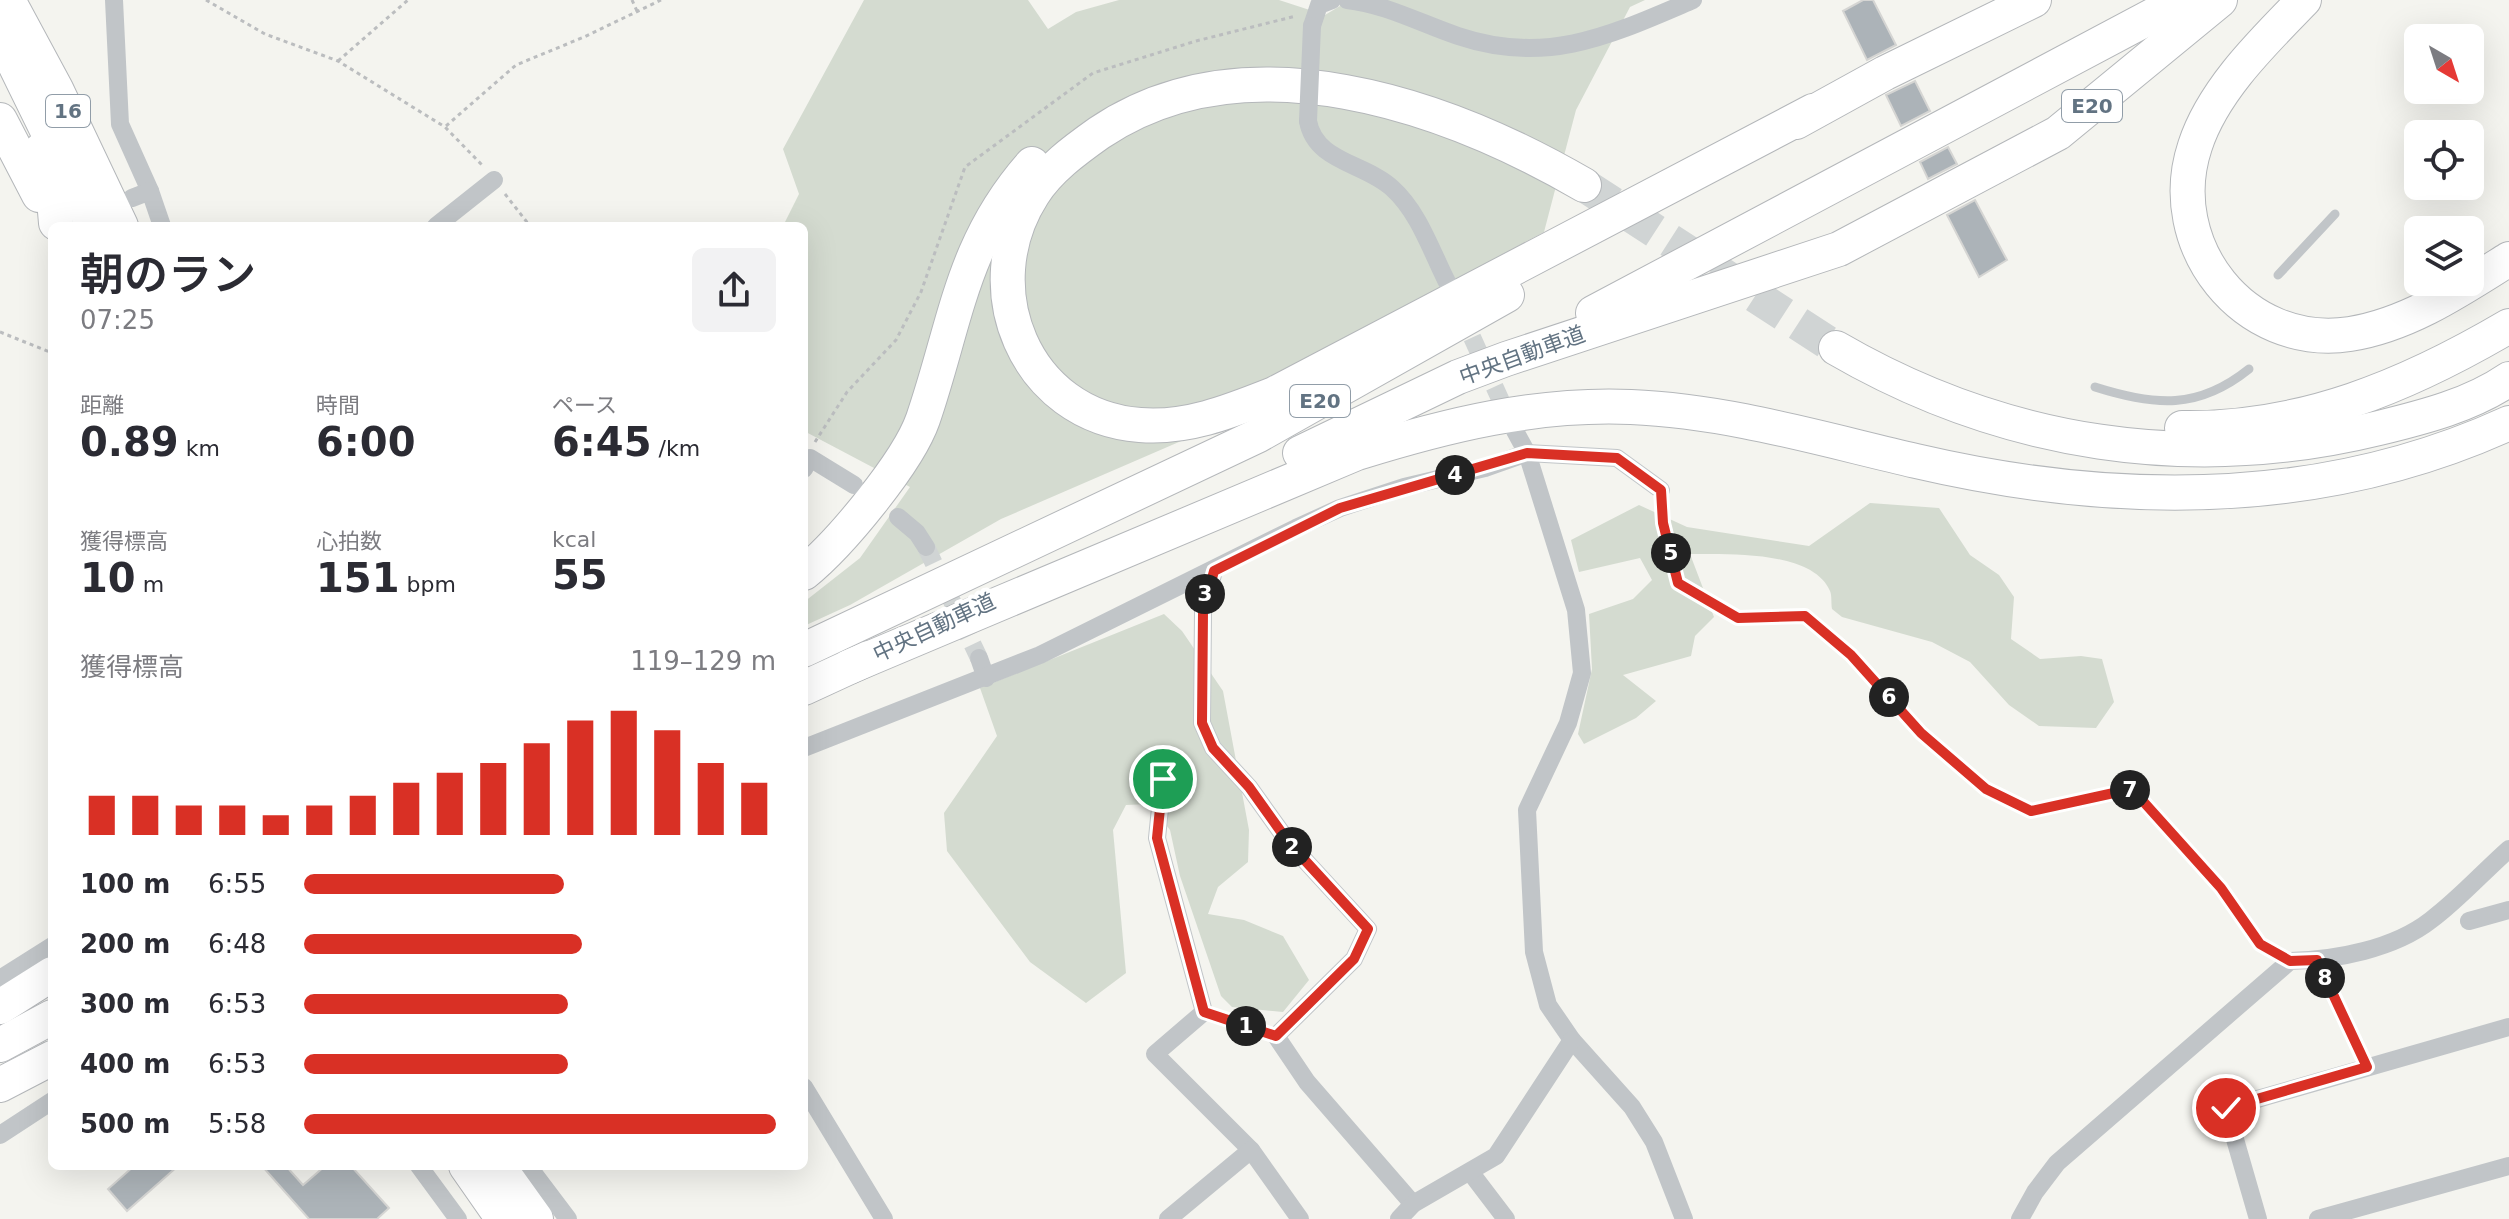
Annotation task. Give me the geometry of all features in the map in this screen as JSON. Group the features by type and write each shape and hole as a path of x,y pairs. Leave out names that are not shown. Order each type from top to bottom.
{"highway":[{"name":"16","path":"8,0 56,89 136,210"},
{"name":"16","path":"35,0 136,210"},
{"name":"中央自動車道","path":"808,648 1257,436 1440,336 1813,111 2034,0"},
{"path":"1506,359 2182,0"},
{"name":"中央自動車道","path":"808,686 1458,377 1839,249 2058,133 2220,0"},
{"path":"2304,0 2243,67 2195,144 2187,179 2187,218 2200,254 2220,285 2248,311 2275,324 2296,332 2347,334 2400,320 2459,291 2509,259"},
{"name":"16","path":"0,35 92,222"},
{"path":"0,35 5,66 36,136 53,188 58,222"},
{"path":"808,569 842,535 892,471 922,422 949,322 970,261 1010,189 1055,142 1110,107 1196,77 1264,69 1337,72 1452,101 1553,146 1594,182 1487,133 1422,109 1349,92 1293,85 1201,93 1129,116 1082,145 1055,168 1034,193 1019,219 1009,252 1005,283 1009,310 1028,356 1062,394 1108,419 1138,425 1169,426 1226,413 1274,394 1813,111"},
{"path":"0,120 56,222"},
{"path":"2509,326 2429,371 2349,403 2272,422 2205,428 2099,422 2038,413 1930,377 1844,343 1908,387 1995,421 2063,436 2180,450 2247,449 2347,436 2428,416 2483,394 2509,379"},
{"path":"849,667 1357,453 1440,428 1518,412 1602,407 1683,410 1797,431 1993,478 2084,491 2169,494 2251,490 2356,473 2435,452 2509,423"},
{"path":"0,1007 48,977"},
{"path":"0,1045 48,1019"},
{"path":"0,1085 48,1060"},
{"path":"469,1170 503,1219"},
{"path":"501,1170 536,1219"}],"street":[{"path":"114,0 120,124 136,210 156,222"},
{"path":"1332,0 1319,5 1312,26 1308,121 1312,137 1322,148 1395,190 1412,213 1448,284"},
{"path":"1347,0 1473,40 1537,50 1599,38 1693,0"},
{"path":"441,222 494,180"},
{"path":"1515,431 1527,453 1576,610 1582,673 1568,723 1527,810 1534,952 1548,1005 1572,1040 1632,1107 1647,1130 1684,1219"},
{"path":"808,746 986,678 1340,508 1527,453 1617,458 1661,490"},
{"path":"808,462 810,458 854,485"},
{"path":"898,517 917,533 926,547"},
{"path":"1214,571 1203,612 1202,723 1213,748 1249,787 1289,843 1368,929 1354,959 1276,1036 1307,1082 1413,1204"},
{"path":"979,658 986,678"},
{"path":"1163,779 1157,838 1204,1012 1155,1054 1251,1150 1300,1219"},
{"path":"2020,1219 2057,1163 2290,961 2317,960 2396,941 2430,922 2509,849"},
{"path":"2469,921 2509,910"},
{"path":"0,979 48,949"},
{"path":"2258,1219 2226,1108 2509,1027"},
{"path":"1399,1219 1413,1204 1496,1156 1572,1040"},
{"path":"808,1094 884,1219"},
{"path":"0,1135 48,1104"},
{"path":"1168,1219 1251,1150"},
{"path":"2318,1219 2365,1212 2509,1166"},
{"path":"422,1170 458,1219"},
{"path":"531,1170 568,1219"},
{"path":"1471,1173 1506,1219"}],"lane":[{"path":"2278,275 2335,214"},
{"path":"2095,387 2134,399 2163,402 2190,399 2204,397 2230,385 2249,369"},
{"path":"1661,490 1663,523 1678,583 1738,618 1805,616 1851,655 1921,733 1986,789 2031,811 2132,789 2221,888 2260,944 2290,961"},
{"path":"2317,960 2367,1067"},
{"path":"1204,1012 1276,1036"}],"path":[{"path":"206,0 265,34 338,61 445,127 470,150 527,222"},
{"path":"338,61 408,0"},
{"path":"632,0 638,11"},
{"path":"445,127 516,65 661,0"},
{"path":"0,332 48,351"}],"shaded area":[{"path":"864,0 1028,0 1048,29 1076,12 1119,0 1279,0 1325,15 1350,0 1645,0 1630,7 1576,110 1544,232 1448,284 1202,432 1001,519 850,605 808,624 808,599 860,558 910,487 808,433 808,222 785,222 799,194 783,149"},
{"path":"1870,503 1939,508 1970,555 1999,575 2014,597 2011,639 2040,659 2081,656 2102,659 2114,702 2096,728 2039,726 2009,705 1970,662 1932,642 1842,617 1832,609 1830,591 1821,578 1806,568 1767,557 1690,554 1714,617 1695,636 1691,656 1623,675 1656,701 1636,718 1584,744 1578,734 1592,669 1589,614 1633,599 1652,580 1640,558 1579,572 1571,540 1639,505 1687,527 1809,546"},
{"path":"1164,614 1182,631 1223,691 1249,830 1248,862 1218,887 1208,914 1244,920 1283,936 1309,980 1283,1012 1232,1007 1221,996 1180,876 1170,830 1150,804 1126,805 1113,830 1126,973 1086,1003 1030,962 947,851 944,813 997,736 980,688"}],"building":[{"path":"1863,0 1873,0 1896,45 1867,60 1843,11"},
{"path":"1915,81 1930,111 1901,126 1886,95"},
{"path":"1948,147 1957,164 1928,179 1920,162"},
{"path":"1975,200 2007,260 1979,277 1947,215"},
{"path":"129,1170 173,1170 127,1211 108,1189"},
{"path":"266,1170 290,1170 303,1185 320,1170 355,1170 389,1208 377,1219 309,1219"}],"tunnel":[{"path":"1584,185 1836,348"},
{"path":"1461,313 1510,421"},
{"path":"926,547 979,658"}],"route":[{"path":"1163,779 1157,838 1204,1012 1276,1036 1354,959 1368,929 1289,843 1249,787 1213,748 1202,723 1203,612 1205,593 1214,571 1340,508 1404,487 1485,468 1527,453 1617,458 1661,490 1663,523 1678,583 1738,618 1805,616 1851,655 1921,733 1986,789 2031,811 2132,789 2221,888 2260,944 2290,961 2317,960 2367,1067 2226,1108"}]}
